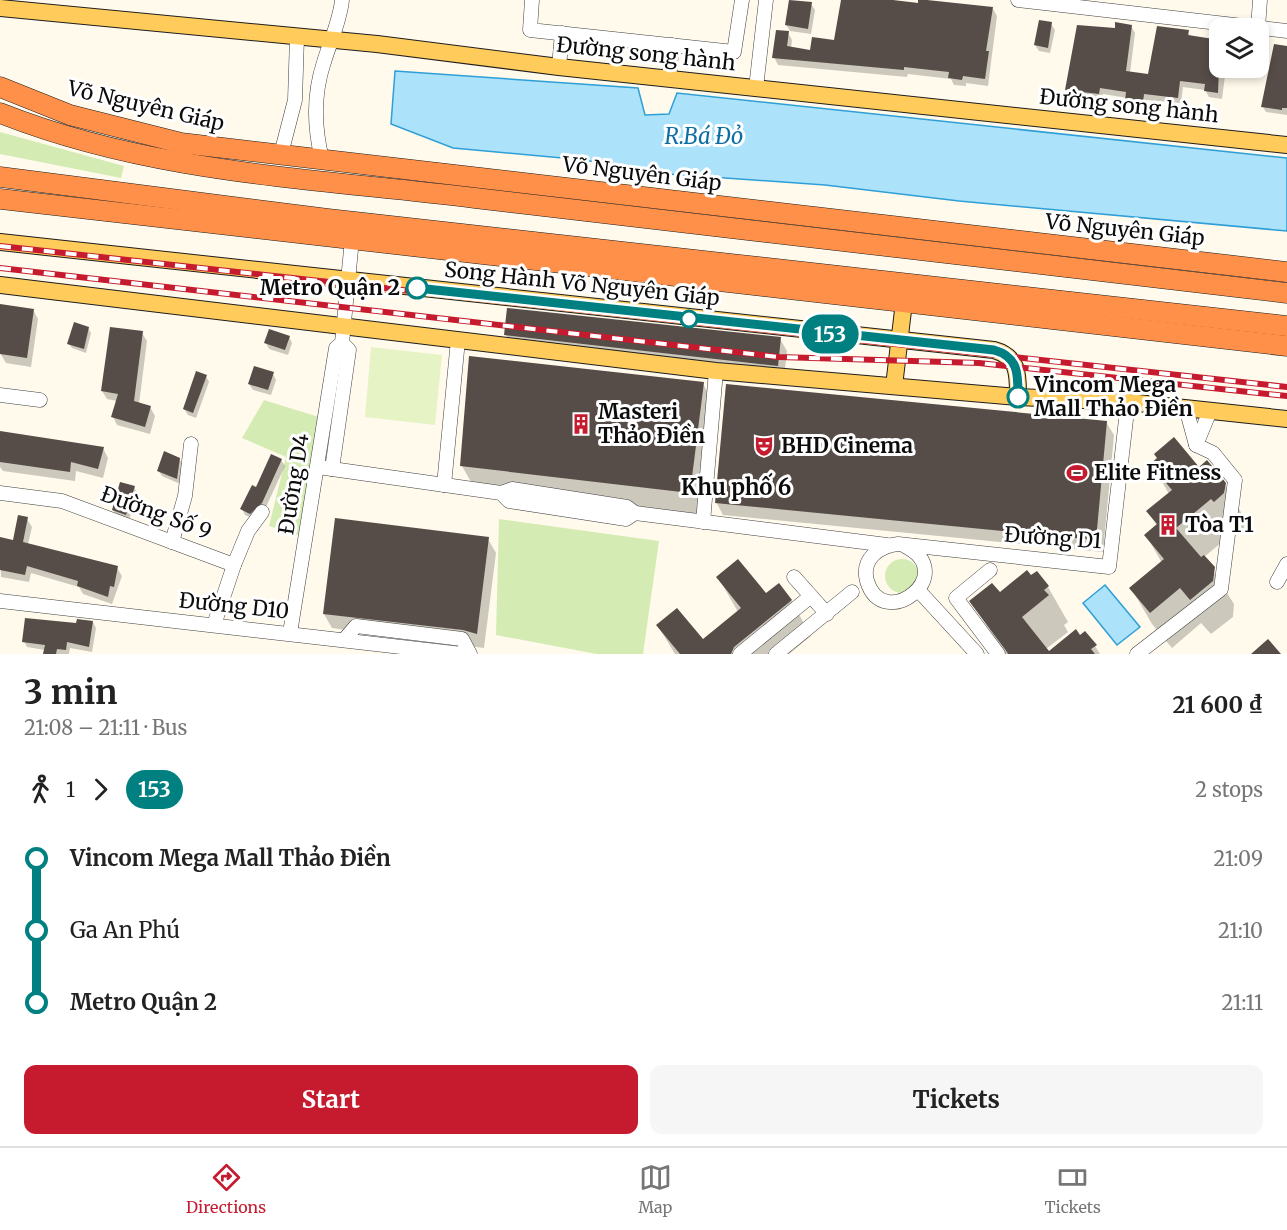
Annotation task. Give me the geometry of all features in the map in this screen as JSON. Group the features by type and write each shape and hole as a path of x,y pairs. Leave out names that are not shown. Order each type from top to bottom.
{"highway":[{"name":"Võ Nguyên Giáp","path":"0,87 70,115 182,143 863,225 1287,272"},
{"name":"Võ Nguyên Giáp","path":"0,113 157,160 230,173 399,189 1287,293"},
{"path":"0,177 328,219 1287,326"},
{"path":"0,199 1287,346"}],"main road":[{"name":"Đường song hành","path":"0,8 331,40 559,67 1287,145"},
{"name":"Song Hành Võ Nguyên Giáp","path":"0,242 1001,352 1017,368 1018,397"},
{"path":"0,285 716,371 1018,397 1128,402 1287,419"},
{"path":"894,386 904,302"}],"street":[{"path":"322,159 315,130 316,100 320,75 342,0"},
{"path":"532,0 530,30 734,52 742,0"},
{"path":"756,88 766,0"},
{"path":"1018,0 1209,22"},
{"path":"1259,18 1260,0"},
{"path":"1269,29 1287,31"},
{"path":"559,67 562,33"},
{"path":"280,154 295,100 297,37"},
{"path":"669,79 672,45"},
{"name":"Đường D4","path":"290,633 325,468 337,385 349,350 342,343 352,239"},
{"path":"444,485 458,340"},
{"path":"704,522 716,371"},
{"path":"0,395 40,400"},
{"name":"Đường D1","path":"905,546 1109,567 1128,402"},
{"path":"1137,654 1221,589 1235,480 1213,453 1196,445 1186,408"},
{"path":"1196,445 1210,411"},
{"path":"172,542 184,496 191,444"},
{"path":"325,468 501,493 509,501 626,519 635,513 905,546 913,550 923,565 923,583 919,591 906,600 898,602 882,599 875,594 867,580 867,564"},
{"name":"Đường Số 9","path":"0,493 62,501 234,565"},
{"path":"213,625 248,531 262,513"},
{"path":"776,654 852,592 878,549 887,545"},
{"path":"1277,582 1287,564"},
{"path":"990,570 956,598 998,654"},
{"path":"794,577 827,614"},
{"path":"919,591 975,651 985,638"},
{"path":"852,592 875,594"},
{"path":"740,654 812,596"},
{"name":"Đường D10","path":"0,601 462,654"},
{"path":"344,640 356,626 462,639 470,654"}],"green space":[{"path":"0,132 124,166 121,178 0,154"},
{"path":"371,347 442,355 435,425 365,417"},
{"path":"264,400 322,418 304,537 269,526 286,457 242,438"},
{"path":"499,519 659,541 643,654 597,654 496,635"},
{"path":"902,559 914,564 919,576 914,588 902,593 890,588 885,576 890,564"}],"water":[{"name":"R.Bá Đỏ","path":"395,71 638,88 645,115 669,114 677,93 1287,158 1287,231 959,201 825,185 668,174 584,160 453,148 391,124"},
{"path":"1105,585 1140,627 1117,645 1083,603"}],"building":[{"path":"789,0 812,2 808,29 785,25"},
{"path":"841,0 893,0 918,3 918,0 927,0 993,7 986,51 989,51 985,79 963,76 962,80 948,78 949,72 904,67 904,70 772,58 776,30 789,31 787,46 810,50 812,37 834,40"},
{"path":"1039,20 1052,22 1048,48 1034,45"},
{"path":"1115,22 1132,25 1126,71 1148,74 1157,26 1189,30 1188,35 1209,38 1209,78 1219,78 1218,93 1204,91 1205,84 1180,81 1178,98 1144,94 1143,103 1125,101 1126,92 1100,88 1099,94 1065,90 1077,25 1115,28"},
{"path":"1274,44 1287,46 1287,108 1282,108 1282,110 1261,107 1267,78 1269,78"},
{"path":"0,304 34,309 27,358 0,354"},
{"path":"507,308 781,337 778,366 504,335"},
{"path":"74,322 89,327 84,349 67,344"},
{"path":"110,327 143,331 134,401 151,406 145,427 111,417 118,394 101,391"},
{"path":"269,329 290,336 285,350 264,343"},
{"name":"Masteri Thảo Điền","path":"469,356 704,382 690,493 460,466"},
{"path":"254,366 274,372 268,390 248,384"},
{"path":"196,371 207,375 193,413 183,409"},
{"path":"726,384 1107,421 1096,540 715,503"},
{"path":"0,431 104,447 98,469 71,462 70,472 0,462"},
{"name":"Tòa T1","path":"1174,437 1199,467 1207,460 1226,483 1224,493 1214,502 1211,499 1176,528 1201,557 1204,555 1215,567 1213,581 1190,600 1180,588 1150,613 1129,588 1164,559 1144,535 1157,524 1146,511 1172,490 1150,464 1157,458 1154,454"},
{"path":"164,451 180,458 177,479 157,471"},
{"path":"271,454 282,459 262,503 250,514 240,509 252,485 256,487"},
{"path":"120,482 135,486 126,515 112,510"},
{"path":"18,515 28,517 23,542 118,566 114,587 110,586 108,597 77,586 78,581 27,566 25,575 0,570 0,537 13,540"},
{"path":"335,518 489,537 477,634 463,630 323,614"},
{"path":"738,559 766,593 779,583 792,600 734,647 731,654 680,654 656,625 677,608 703,639 741,608 716,577"},
{"path":"1027,570 1031,575 1037,571 1049,586 1044,590 1049,595 1022,617 1049,651 1076,629 1080,635 1085,631 1097,645 1091,649 1095,654 1008,654 969,601 992,583 1000,592"},
{"path":"25,618 76,623 77,619 93,621 89,647 67,642 66,650 57,649 56,654 43,654 45,645 22,642"},
{"path":"1268,639 1281,654 1251,654"}],"railway":[{"path":"0,246 1287,387"},
{"path":"0,268 779,357 979,363 1287,396"}],"bus line":[{"name":"153","path":"417,288 899,342 994,350 1008,357 1017,368 1018,397"}],"place":[{"name":"Metro Quận 2","path":"417,288"},
{"name":"Vincom Mega Mall Thảo Điền","path":"1018,397"},
{"name":"Masteri Thảo Điền","path":"581,424"},
{"name":"BHD Cinema","path":"764,446"},
{"name":"Elite Fitness","path":"1077,473"},
{"name":"Tòa T1","path":"1168,525"}],"district":[{"name":"Khu phố 6","path":"736,487"}]}
